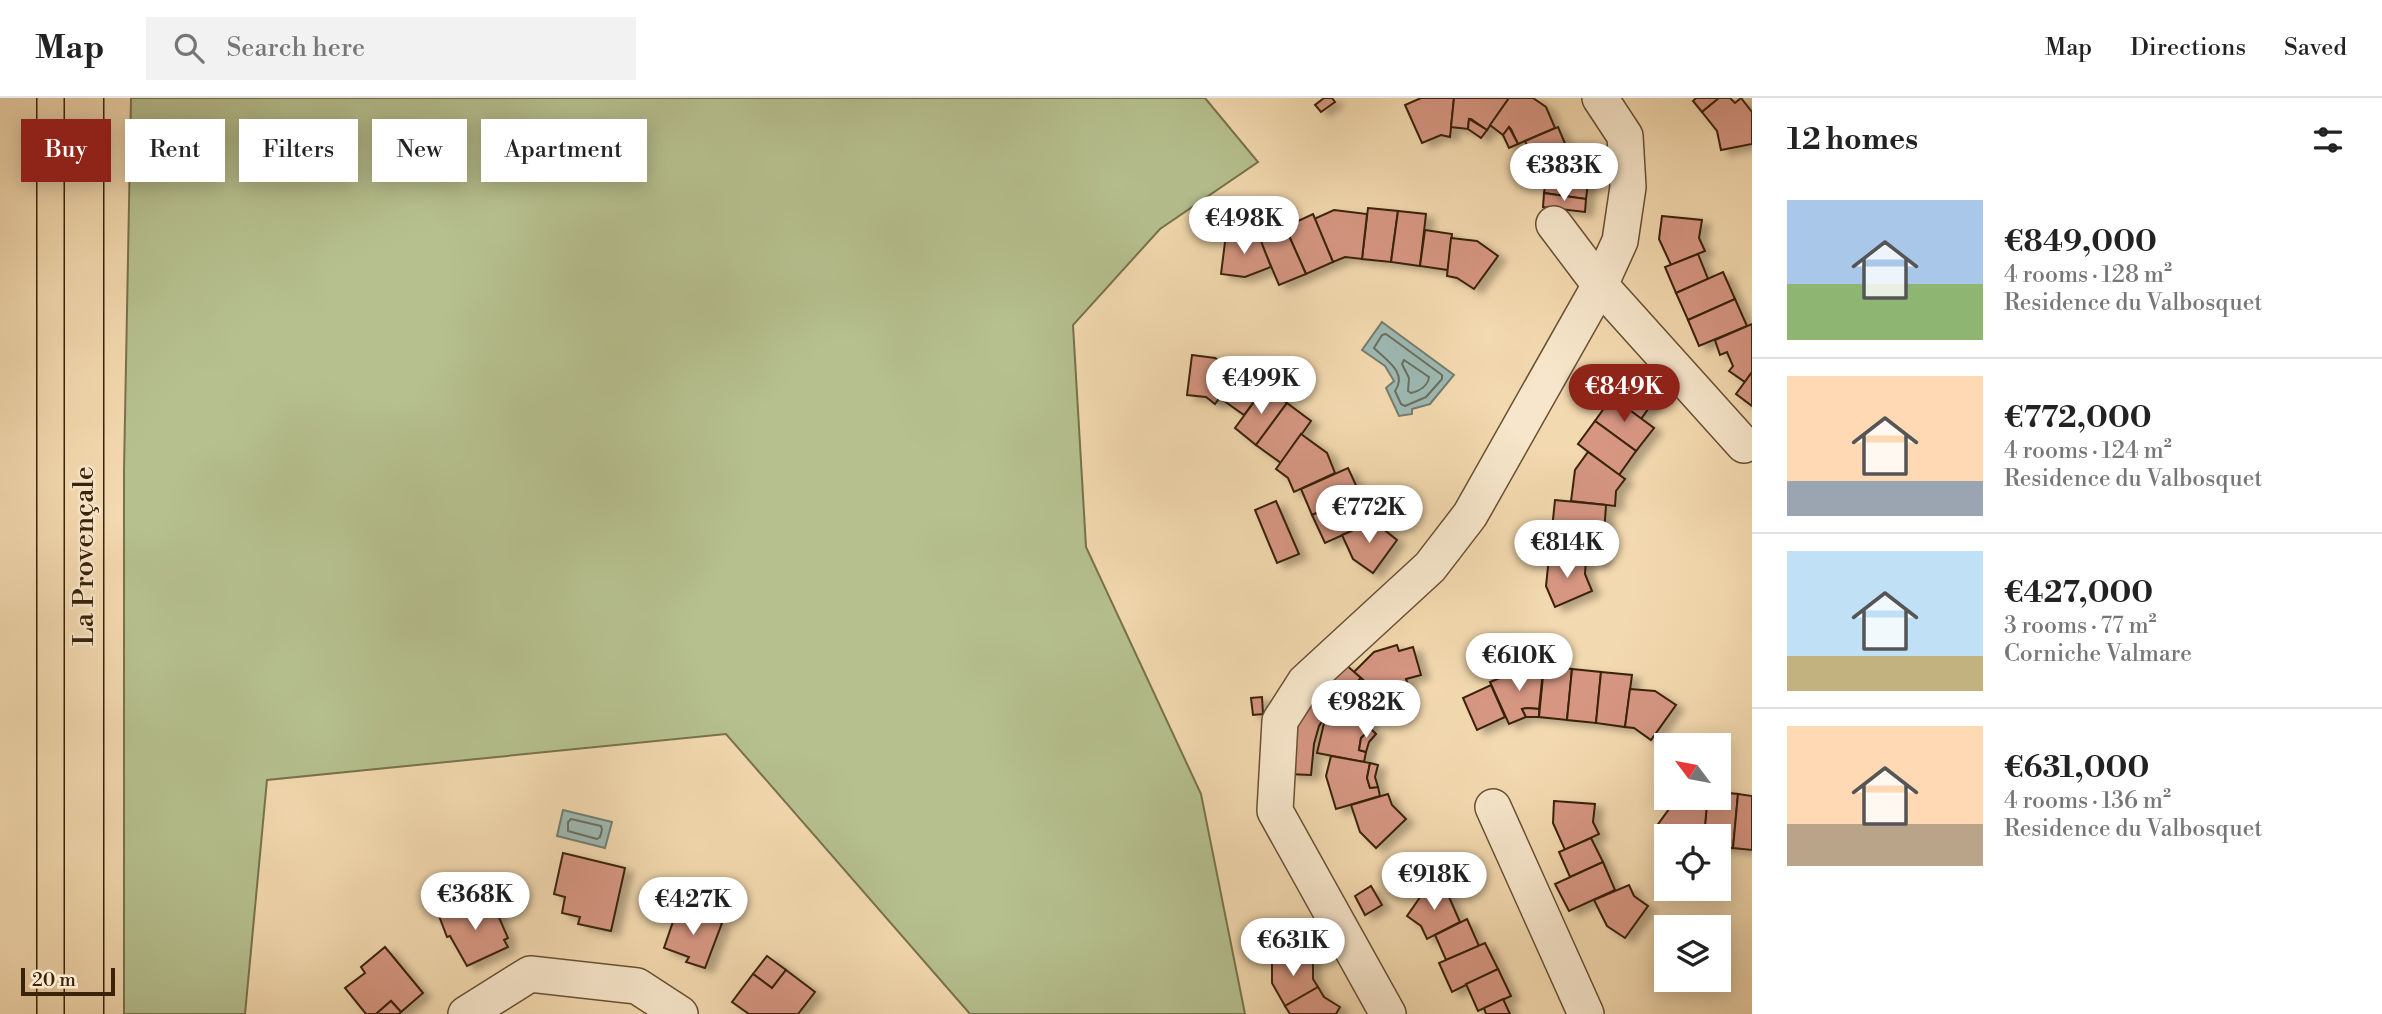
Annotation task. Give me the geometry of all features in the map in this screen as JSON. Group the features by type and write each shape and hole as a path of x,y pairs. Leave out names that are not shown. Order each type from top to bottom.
{"highway":[{"path":"17,98 17,1014"},
{"name":"La Provençale","path":"84,1014 85,98"}],"street":[{"path":"1388,1014 1275,811 1280,721 1305,682 1430,567 1470,515 1600,285 1620,240 1628,187 1625,136 1600,98"},
{"path":"1554,224 1600,285 1744,445"},
{"path":"1493,807 1586,1014"},
{"path":"466,1014 530,974 637,986 680,1014"}],"green space":[{"path":"131,98 1205,98 1258,162 1160,229 1073,325 1086,547 1201,794 1245,1014 970,1014 726,734 267,780 245,1014 124,1014 124,470 129,182 225,182 225,119 131,119"}],"water":[{"path":"1382,322 1454,375 1430,404 1412,409 1412,414 1399,416 1386,388 1394,381 1385,366 1362,350"},
{"path":"563,810 612,822 605,848 557,836"}],"building":[{"path":"1324,98 1332,98 1335,102 1321,112 1315,105"},
{"path":"1421,98 1454,98 1450,137 1441,135 1422,143 1405,105"},
{"path":"1454,98 1509,98 1487,130 1471,119 1468,129 1451,127"},
{"path":"1509,98 1533,98 1546,107 1555,128 1518,144 1509,127 1503,135 1490,125"},
{"path":"1696,98 1719,98 1702,112 1693,101"},
{"path":"1719,98 1730,98 1735,103 1741,98 1752,112 1752,144 1721,150 1717,131 1702,112"},
{"path":"1469,119 1487,130 1481,138 1468,129"},
{"path":"1509,127 1518,144 1509,148 1503,135"},
{"path":"1558,127 1569,153 1537,168 1525,141"},
{"path":"1578,149 1589,173 1586,199 1544,193 1547,174 1543,165"},
{"path":"1544,193 1586,199 1585,212 1543,207"},
{"path":"1368,208 1398,211 1391,262 1362,259"},
{"path":"1334,210 1367,214 1362,259 1345,257 1333,262 1314,219"},
{"path":"1398,211 1426,214 1420,266 1391,262"},
{"path":"1313,214 1333,262 1306,274 1285,227"},
{"path":"1662,216 1702,220 1699,238 1705,251 1671,265 1659,239"},
{"path":"1285,227 1306,274 1279,285 1259,238"},
{"path":"1425,230 1452,234 1448,270 1420,266"},
{"path":"1257,231 1271,267 1245,277 1221,274 1226,234 1244,236"},
{"path":"1451,238 1477,241 1498,256 1474,289 1457,278 1447,276"},
{"path":"1698,254 1708,279 1676,293 1665,267"},
{"path":"1723,272 1735,299 1688,320 1676,293"},
{"path":"1735,299 1747,326 1699,346 1688,320"},
{"path":"1752,324 1752,372 1745,382 1729,371 1733,366 1727,352 1720,355 1715,340"},
{"path":"1192,355 1215,358 1237,373 1215,404 1206,397 1187,395"},
{"path":"1240,369 1265,387 1244,415 1220,398"},
{"path":"1752,372 1752,406 1736,394"},
{"path":"1629,374 1658,395 1641,419 1612,397"},
{"path":"1265,387 1287,403 1256,445 1235,428"},
{"path":"1612,397 1654,428 1636,451 1595,421"},
{"path":"1287,403 1311,421 1281,463 1256,445"},
{"path":"1595,421 1636,451 1619,475 1578,444"},
{"path":"1301,434 1327,453 1335,473 1294,492 1288,478 1276,469"},
{"path":"1588,452 1625,479 1616,491 1615,506 1571,501 1575,470"},
{"path":"1348,468 1360,494 1312,515 1301,489"},
{"path":"1360,494 1372,522 1325,543 1312,515"},
{"path":"1555,500 1606,505 1604,534 1552,529"},
{"path":"1276,501 1299,554 1277,563 1255,510"},
{"path":"1377,520 1382,528 1397,540 1373,573 1353,559 1342,535"},
{"path":"1552,529 1604,534 1601,562 1549,557"},
{"path":"1549,557 1586,560 1585,574 1592,591 1555,607 1546,586"},
{"path":"1397,645 1399,651 1413,647 1421,675 1406,679 1408,685 1389,690 1382,697 1354,672 1374,652"},
{"path":"1345,664 1361,678 1330,710 1319,726 1311,775 1288,774 1297,716"},
{"path":"1544,666 1572,669 1567,720 1539,717"},
{"path":"1521,669 1543,671 1539,709 1522,709 1526,717 1509,724 1490,682"},
{"path":"1572,669 1601,672 1596,723 1567,720"},
{"path":"1601,672 1632,675 1625,727 1596,723"},
{"path":"1361,678 1387,702 1365,723 1341,699"},
{"path":"1491,685 1505,717 1477,730 1463,698"},
{"path":"1630,689 1655,691 1676,705 1651,740 1634,728 1625,727"},
{"path":"1262,697 1263,714 1253,715 1251,698"},
{"path":"1342,701 1371,729 1361,738 1359,750 1366,752 1364,762 1317,753 1325,719"},
{"path":"1522,709 1539,709 1539,717 1526,717"},
{"path":"1371,729 1376,734 1369,742 1366,752 1359,750 1361,738"},
{"path":"1331,756 1370,763 1367,778 1370,788 1378,787 1380,796 1336,809 1326,776"},
{"path":"1370,763 1378,765 1375,777 1378,787 1370,788 1367,778"},
{"path":"1731,793 1738,794 1733,848 1731,824 1705,824 1706,810 1731,810"},
{"path":"1388,794 1392,805 1406,819 1376,848 1360,832 1351,805"},
{"path":"1738,794 1752,796 1752,850 1733,848"},
{"path":"1554,801 1595,804 1593,822 1599,834 1565,850 1553,823"},
{"path":"1668,810 1707,810 1705,824 1658,824"},
{"path":"1591,838 1603,862 1570,877 1559,852"},
{"path":"563,853 625,868 611,931 578,924 580,917 562,913 565,897 554,894"},
{"path":"1603,862 1615,890 1569,911 1555,884"},
{"path":"1430,883 1449,897 1460,922 1427,939 1421,926 1407,916"},
{"path":"1629,885 1634,896 1648,906 1625,938 1607,926 1594,900"},
{"path":"1371,886 1382,905 1365,915 1355,896"},
{"path":"486,892 494,906 479,913 473,906 464,911 459,904"},
{"path":"459,904 464,911 473,906 479,913 494,906 508,938 504,940 508,947 467,966 450,936 447,937 439,916"},
{"path":"678,907 722,923 705,968 686,962 689,957 664,948"},
{"path":"1467,919 1479,946 1446,960 1435,935"},
{"path":"1485,943 1498,969 1452,992 1439,963"},
{"path":"385,947 423,993 401,1012 391,1001 376,1014 366,1014 345,988 365,973 361,967"},
{"path":"767,956 786,970 772,988 753,974"},
{"path":"1272,958 1313,959 1313,979 1318,987 1285,1006 1272,983"},
{"path":"1498,969 1511,996 1478,1011 1466,984"},
{"path":"786,970 815,992 798,1014 749,1014 732,1002 753,974 772,988"},
{"path":"1318,987 1324,997 1340,1007 1336,1014 1290,1014 1285,1006"},
{"path":"1503,999 1510,1014 1486,1014 1484,1008"},
{"path":"391,1001 401,1012 399,1014 376,1014"}]}
